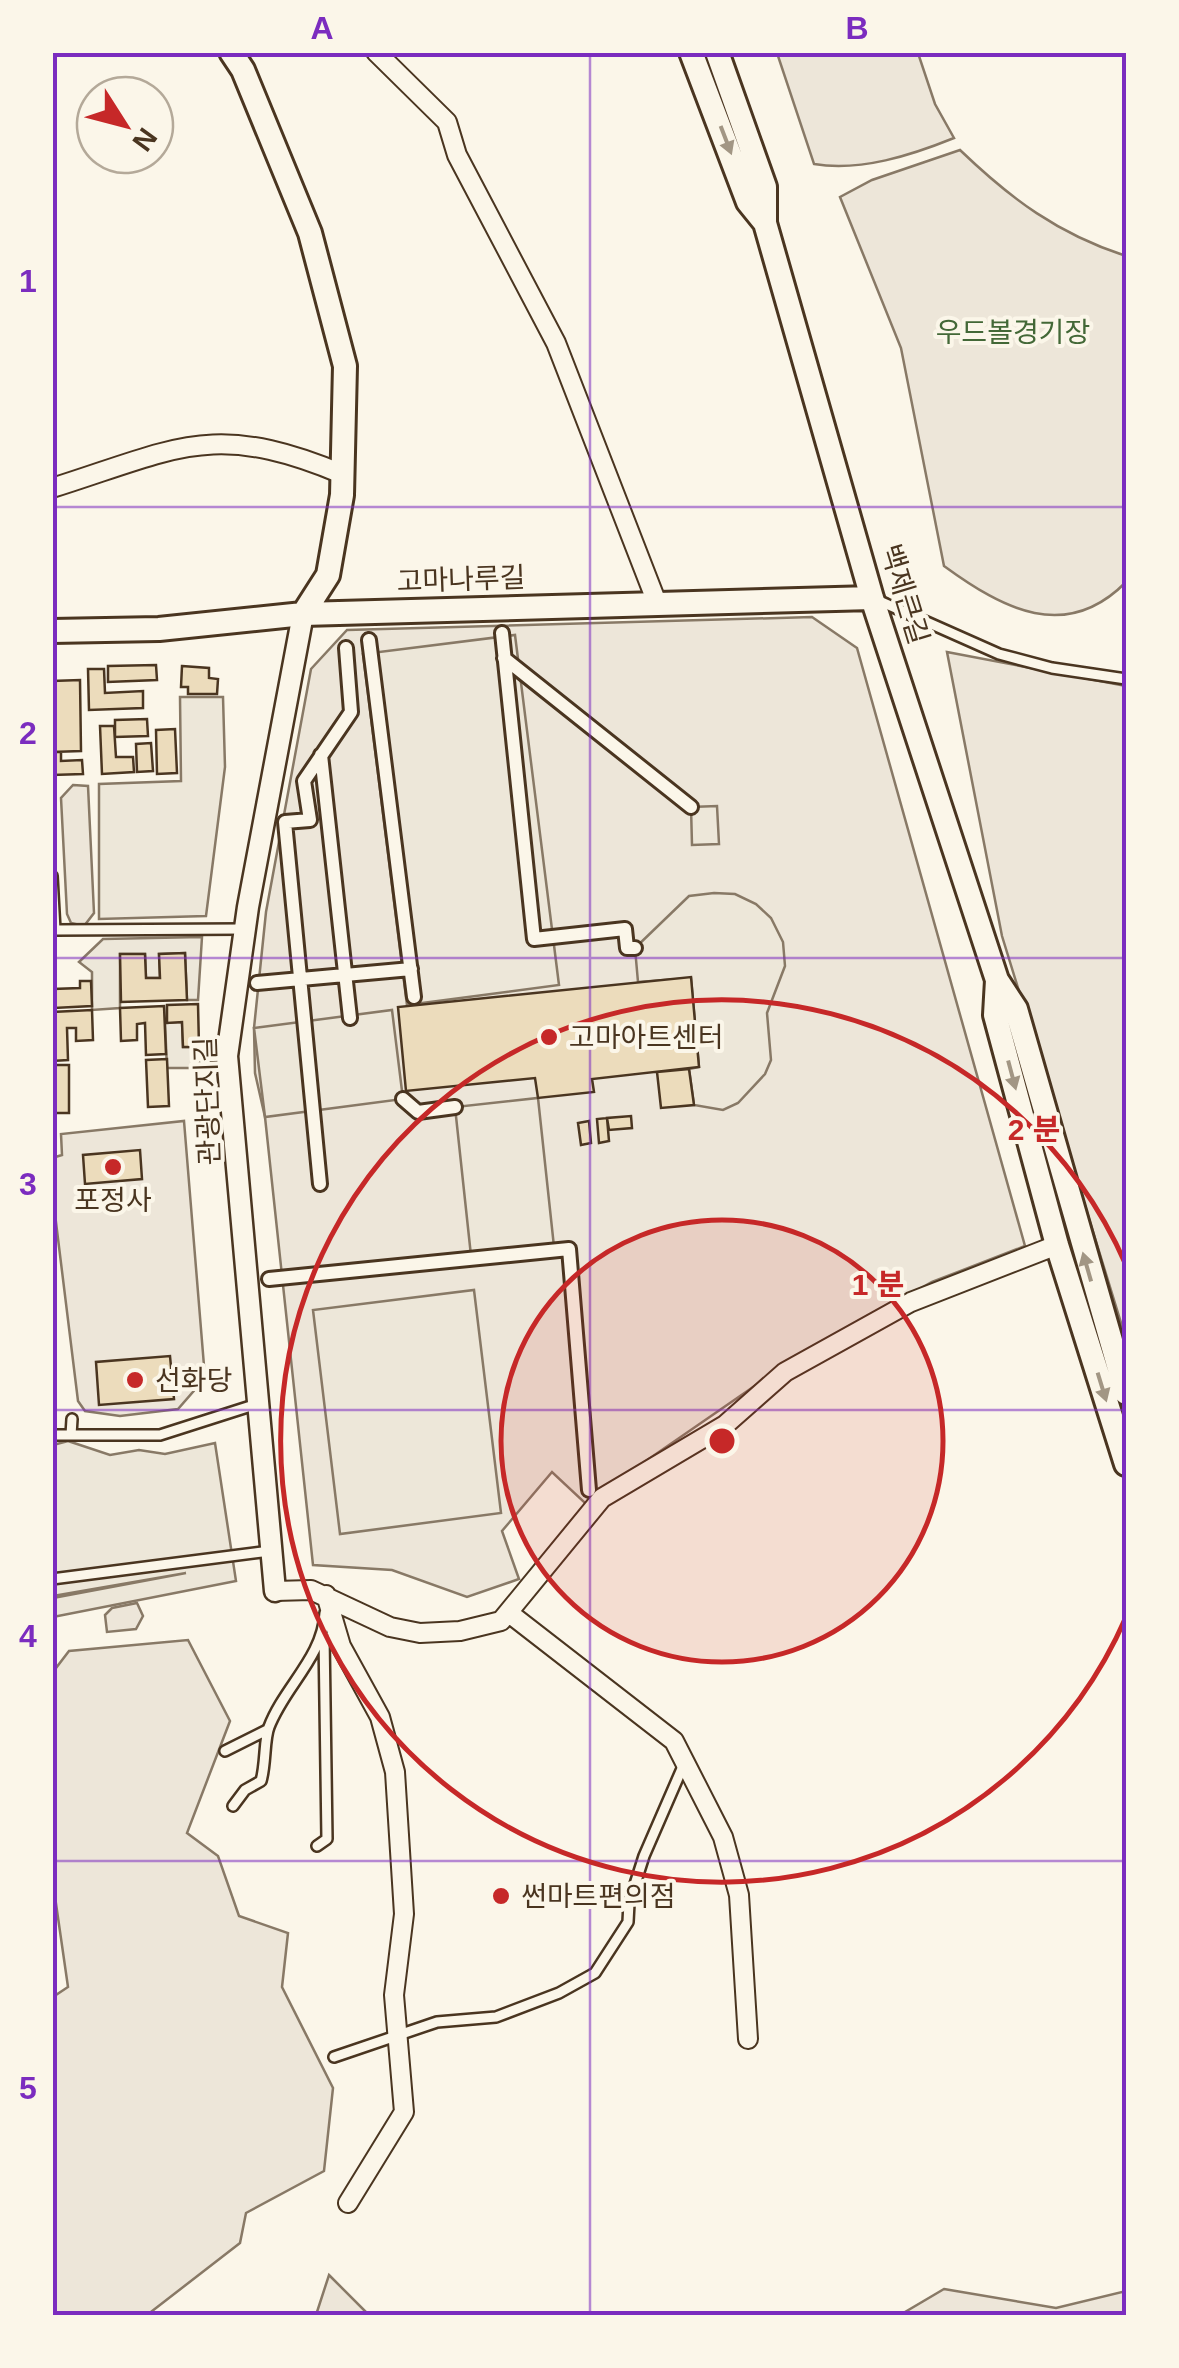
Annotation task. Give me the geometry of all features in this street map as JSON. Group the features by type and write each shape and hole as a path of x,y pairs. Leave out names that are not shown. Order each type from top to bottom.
{"main road":[{"path":"231,52 243,70 310,233 345,366 342,474 328,575 302,614"},
{"name":"백제큰길","path":"691,52 748,202 765,224"},
{"name":"백제큰길","path":"717,52 765,187 765,224 872,598 997,980 1016,1009 1126,1394"},
{"name":"고마나루길","path":"52,630 159,629 302,614 872,598"},
{"name":"백제큰길","path":"997,980 995,1015 1057,1244 1126,1464"}],"street":[{"path":"376,52 447,122 457,155 556,343 657,603"},
{"path":"52,488 176,446 227,441 280,451 342,474"},
{"name":"관광단지길","path":"275,1591 227,1056 302,614"},
{"path":"502,633 534,939 625,929 627,948 635,948"},
{"path":"369,640 414,997"},
{"path":"320,1184 285,822 310,820 304,781 351,712 346,648"},
{"path":"504,658 691,807"},
{"path":"322,755 350,1018"},
{"path":"256,984 411,969"},
{"path":"403,1099 418,1112 454,1107"},
{"path":"275,1591 310,1590 390,1626 420,1633 501,1621 551,1555 602,1498 724,1426 784,1372 911,1302 1057,1244"},
{"path":"269,1279 569,1249 590,1490"},
{"path":"326,1596 340,1646 380,1718 394,1772 404,1914 394,1995 404,2112 348,2203"},
{"path":"509,1613 674,1741 723,1836 738,1894 748,2040"}],"lane":[{"path":"872,598 1000,654 1052,668 1126,679"},
{"path":"52,876 55,930 246,929"},
{"path":"199,1057 227,1056"},
{"path":"52,1436 160,1435 260,1403"},
{"path":"71,1435 72,1419"},
{"path":"52,1579 272,1550"},
{"path":"317,1846 327,1840 326,1596"},
{"path":"225,1751 267,1730 324,1633"},
{"path":"233,1806 245,1790 261,1782 269,1755 267,1730"},
{"path":"334,2057 437,2022 480,2022 559,1994 595,1973 628,1922 628,1903 644,1856 685,1762"}],"green space":[{"path":"777,53 918,53 935,104 954,138 867,164 814,164"},
{"name":"우드볼경기장","path":"960,150 998,184 1057,226 1126,256 1126,582 1103,601 1081,611 1058,615 1012,606 944,566 901,348 840,197 872,180"},
{"path":"812,617 857,648 1025,1246 932,1282 788,1363 585,1503 552,1472 502,1531 519,1579 467,1597 392,1570 313,1565 265,1117 255,1073 254,1028 266,912 311,669 347,630"},
{"path":"947,652 1126,686 1126,1339 1002,936"},
{"path":"73,785 88,786 94,913 84,926 71,923 67,914 61,798"},
{"path":"184,1121 205,1378 178,1409 120,1416 85,1411 78,1401 53,1198 52,1158 62,1155 61,1134"},
{"path":"137,1603 143,1616 136,1629 107,1632 105,1615 112,1608"},
{"path":"188,1640 230,1721 187,1833 218,1856 239,1916 288,1933 282,1987 333,2088 324,2171 246,2213 240,2243 147,2315 53,2315 53,1997 68,1987 52,1876 53,1672 69,1651"},
{"path":"329,2275 369,2315 316,2315"},
{"path":"944,2289 1056,2308 1126,2291 1126,2315 900,2315"}],"shaded area":[{"path":"515,635 559,985 407,1005 363,654"},
{"path":"180,697 223,697 225,767 206,916 99,919 99,784 181,781"},
{"path":"717,806 719,844 692,845 691,807"},
{"path":"735,894 756,904 771,918 783,942 785,966 767,1013 771,1060 765,1074 738,1103 723,1110 694,1105 689,1069 699,1067 691,978 638,982 635,948 689,896"},
{"path":"202,937 198,1000 187,1000 185,953 159,954 160,978 146,978 145,954 120,954 120,1008 92,1010 92,972 79,962 103,939"},
{"path":"392,1010 403,1099 265,1117 254,1028"},
{"path":"182,1022 183,1047 199,1047 199,1068 167,1068 165,1023"},
{"path":"538,1098 555,1256 472,1265 455,1107"},
{"path":"474,1290 501,1513 340,1534 313,1310"},
{"path":"68,1441 110,1455 139,1450 165,1454 215,1443 236,1581 53,1617 53,1598 186,1573 53,1596 53,1445"}],"building":[{"path":"156,665 157,680 108,682 108,666"},
{"path":"182,666 209,668 209,678 218,679 217,694 188,694 188,687 181,687"},
{"path":"88,669 104,669 105,693 143,691 143,708 89,710"},
{"path":"80,680 81,751 52,752 52,681"},
{"path":"147,719 148,736 115,737 115,720"},
{"path":"100,726 114,726 116,757 133,757 134,772 102,774"},
{"path":"175,729 177,773 157,774 156,730"},
{"path":"151,743 153,771 137,772 136,744"},
{"path":"52,752 61,752 61,761 82,760 83,774 52,775"},
{"path":"185,953 187,1000 121,1002 120,954 145,954 146,978 160,978 159,954"},
{"name":"고마아트센터","path":"691,977 699,1067 592,1079 594,1092 538,1098 535,1078 406,1091 398,1007"},
{"path":"80,981 91,981 92,1006 54,1008 53,989 80,988"},
{"path":"198,1004 199,1047 183,1047 182,1022 167,1023 167,1005"},
{"path":"164,1006 166,1054 146,1055 145,1023 137,1024 137,1040 121,1041 120,1008"},
{"path":"92,1010 93,1040 76,1041 76,1028 67,1028 68,1060 52,1061 52,1012"},
{"path":"167,1059 169,1106 148,1107 146,1060"},
{"path":"52,1065 69,1065 69,1113 52,1113"},
{"path":"689,1069 694,1105 661,1108 657,1072"},
{"path":"631,1116 632,1128 609,1130 607,1118"},
{"path":"607,1118 609,1141 599,1143 597,1119"},
{"path":"589,1121 591,1143 581,1145 578,1123"},
{"name":"포정사","path":"140,1150 142,1179 85,1184 83,1155"},
{"name":"선화당","path":"170,1356 174,1399 99,1405 96,1362"}],"place":[{"name":"고마아트센터","path":"549,1037"},
{"name":"포정사","path":"113,1167"},
{"name":"선화당","path":"135,1380"},
{"name":"썬마트편의점","path":"501,1896"}]}
